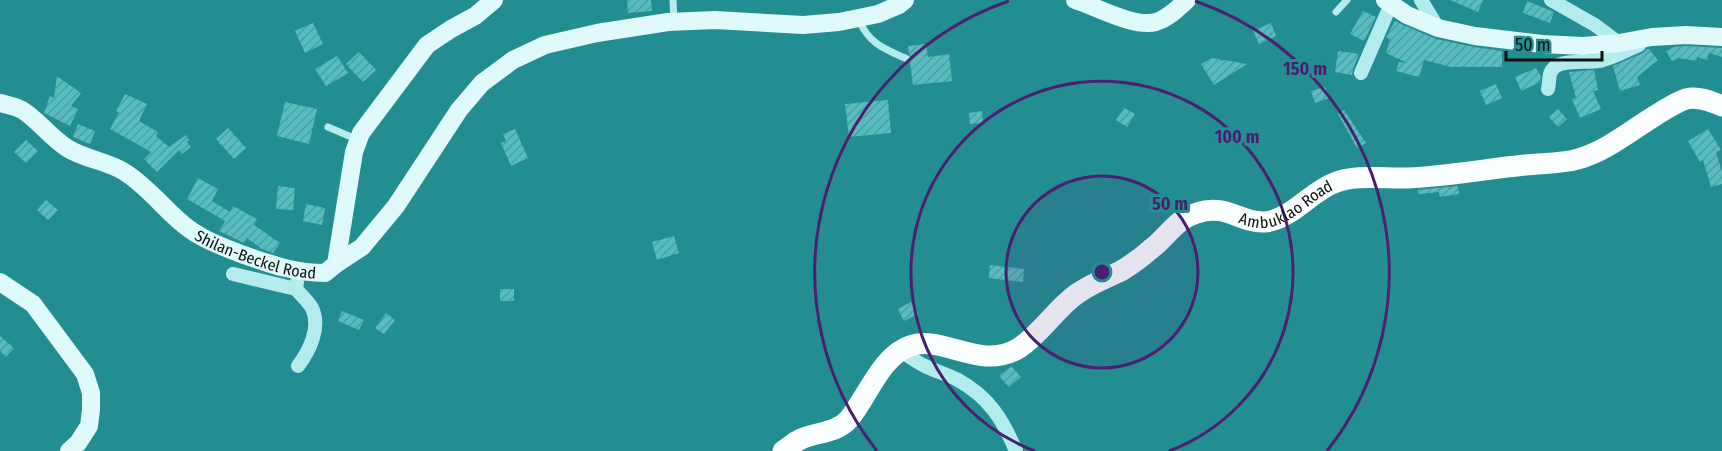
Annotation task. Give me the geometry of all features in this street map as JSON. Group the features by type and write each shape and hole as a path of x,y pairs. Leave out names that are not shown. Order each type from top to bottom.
{"main road":[{"name":"Ambuklao Road","path":"899,350 914,344 931,344 984,356 1016,350 1076,294 1123,269 1154,247 1168,231 1194,213 1210,209 1231,212 1265,222 1280,218 1335,182 1353,178 1410,178 1579,159 1601,150 1667,108 1687,99 1701,98 1722,106"},
{"path":"783,451 800,440 839,428 849,420 877,376 899,350"}],"street":[{"name":"Shilan-Beckel Road","path":"0,103 24,111 53,138 70,150 124,171 187,228 212,243 280,268 297,280 325,273 336,264 354,152 361,134 427,45 475,16 494,0"},
{"path":"336,264 362,247 396,206 459,110 482,83 513,60 545,45 597,33 674,22 715,20 803,25 878,14 900,5 905,0"},
{"path":"1075,0 1141,23 1156,22 1172,14 1187,0"},
{"path":"1421,0 1438,28"},
{"path":"1551,0 1595,25 1619,43"},
{"path":"1361,73 1388,2 1407,15 1438,28 1475,36 1542,45 1583,46 1686,35 1722,37"},
{"path":"1548,89 1550,74 1559,64 1604,60 1648,42 1652,37"},
{"path":"233,274 297,280 311,307 315,321 314,333 307,354 298,366"},
{"path":"0,282 33,304 85,374 91,393 89,426 78,443 69,451"},
{"path":"899,350 923,366 958,380 981,394 1007,428 1016,451"}],"lane":[{"path":"673,0 674,22"},
{"path":"1336,12 1347,0"},
{"path":"858,18 863,30 873,42 907,59"},
{"path":"328,127 359,140"}],"building":[{"path":"627,0 651,0 652,11 628,13"},
{"path":"1450,0 1483,0 1478,12"},
{"path":"1527,1 1554,12 1550,23 1523,13"},
{"path":"1363,11 1376,17 1364,41 1350,34"},
{"path":"1395,21 1436,39 1502,51 1502,67 1451,67 1424,60 1419,77 1396,71 1399,62 1407,63 1386,53 1390,39 1386,37"},
{"path":"313,23 323,44 305,53 295,31"},
{"path":"1271,23 1276,36 1259,44 1253,31"},
{"path":"926,44 928,57 949,54 952,81 913,85 910,63 912,58 908,46"},
{"path":"1674,47 1722,48 1722,57 1709,53 1707,60 1697,57 1696,61 1678,58 1672,61 1666,51"},
{"path":"1647,49 1658,60 1637,77 1640,85 1620,91 1613,66"},
{"path":"1338,51 1359,54 1352,75 1335,72"},
{"path":"359,52 376,70 363,82 346,64"},
{"path":"337,56 348,73 326,86 315,69"},
{"path":"1212,58 1247,64 1214,85 1201,64"},
{"path":"1536,68 1541,76 1540,82 1521,91 1515,77"},
{"path":"1594,70 1598,90 1593,91 1601,109 1580,118 1572,99 1576,98 1569,72"},
{"path":"57,76 81,93 71,106 78,109 70,126 44,113 50,96 54,98"},
{"path":"1496,84 1502,98 1486,105 1480,91"},
{"path":"1325,87 1329,98 1315,103 1311,91"},
{"path":"125,94 147,104 139,121 158,132 156,136 169,147 186,135 191,147 182,154 179,150 157,172 144,159 151,152 110,129"},
{"path":"888,100 891,133 849,137 845,104"},
{"path":"285,102 317,109 309,144 277,136"},
{"path":"1124,108 1135,114 1127,127 1116,120"},
{"path":"1558,109 1567,119 1558,127 1549,117"},
{"path":"1344,110 1366,143 1357,148 1338,114"},
{"path":"982,111 983,123 970,124 969,113"},
{"path":"78,124 95,131 90,144 73,137"},
{"path":"228,128 246,148 234,159 216,139"},
{"path":"515,129 528,158 511,166 501,143 506,141 503,134"},
{"path":"1708,129 1721,150 1716,152 1722,172 1722,184 1711,187 1703,160 1700,162 1688,141"},
{"path":"26,140 38,151 26,163 14,152"},
{"path":"198,178 218,189 212,201 230,212 233,206 257,219 254,225 280,243 273,253 262,249 247,238 244,243 219,231 225,221 187,199"},
{"path":"278,186 295,188 293,210 276,209"},
{"path":"1458,186 1459,194 1440,197 1439,192 1418,194 1418,190"},
{"path":"46,200 58,210 48,220 37,210"},
{"path":"306,204 325,208 322,225 303,221"},
{"path":"674,236 679,253 657,260 652,242"},
{"path":"990,265 1024,269 1023,282 989,278"},
{"path":"500,289 514,289 514,301 500,301"},
{"path":"911,302 918,314 904,321 898,309"},
{"path":"342,311 364,320 359,330 338,321"},
{"path":"386,313 395,320 384,334 375,328"},
{"path":"0,336 14,348 6,357 0,351"},
{"path":"1011,366 1021,377 1009,387 999,376"}]}
